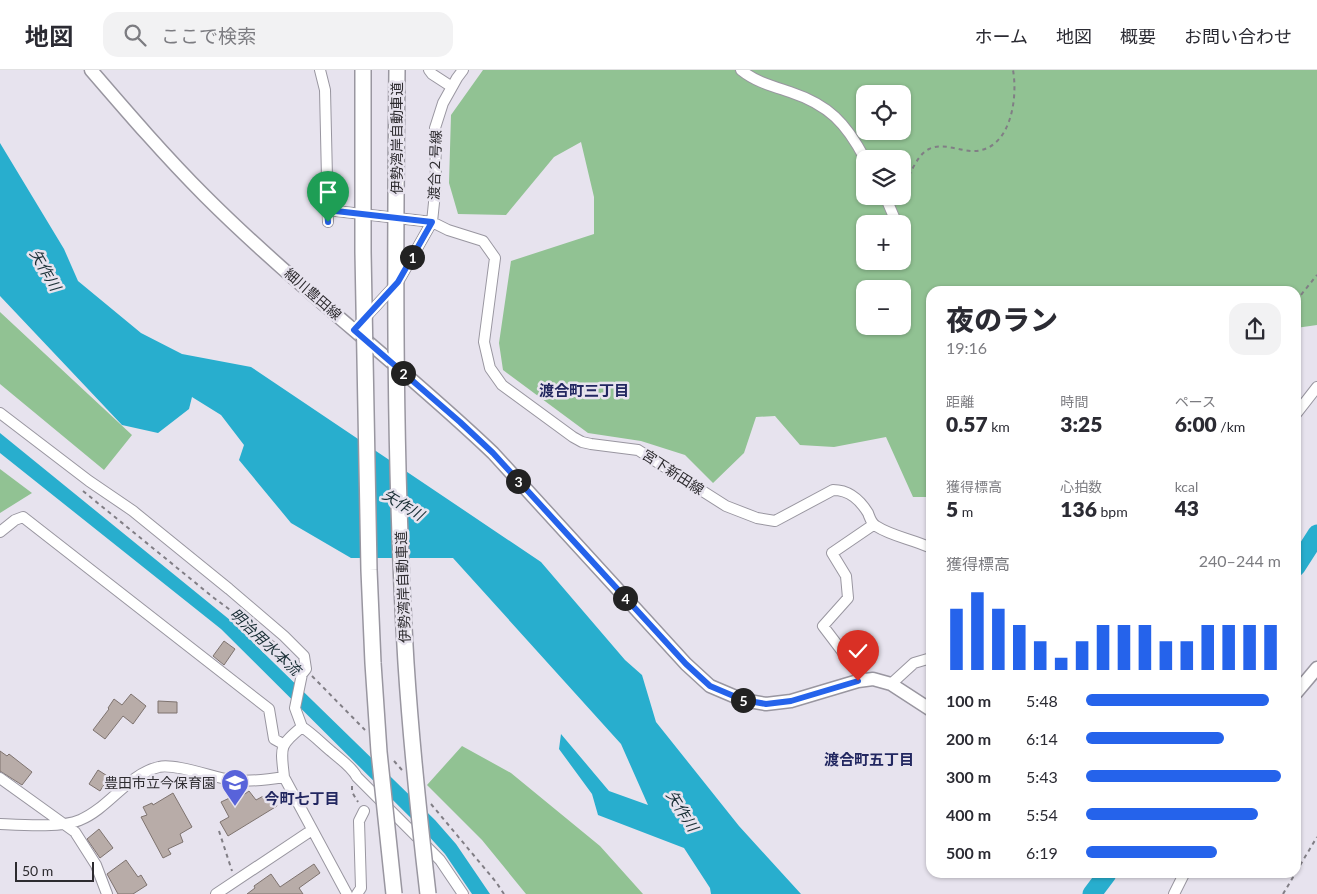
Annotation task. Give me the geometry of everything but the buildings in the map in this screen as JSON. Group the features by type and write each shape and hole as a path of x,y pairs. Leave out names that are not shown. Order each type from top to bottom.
{"highway":[{"path":"363,70 363,252 369,570 379,752 394,894"},
{"name":"伊勢湾岸自動車道","path":"397,70 396,279 398,457 402,569 406,663 428,894"}],"main road":[{"name":"細川豊田線","path":"90,70 205,196 281,266 493,453 686,664 710,686 743,700 766,704 791,701 873,679 891,684 926,707"},
{"path":"1301,687 1317,668"}],"street":[{"path":"320,70 326,90 328,222"},
{"path":"429,70 452,87"},
{"name":"渡合２号線","path":"354,330 398,282 432,222 436,183 435,128 443,103 463,70"},
{"path":"741,70 761,83 812,100 836,116 854,138 861,150"},
{"name":"宮下新田線","path":"327,210 432,222 448,230 483,241 495,258 484,342 490,368 502,385 573,437 591,444 638,450 726,506 756,518 775,521 833,490 841,490 857,498 868,513 873,525"},
{"path":"1301,408 1317,387"},
{"path":"0,412 89,481 133,511 229,589 284,636 304,656 304,672 295,708 302,727 353,769 357,777 440,860 463,894"},
{"path":"0,532 15,520 23,517 269,709 274,738 283,744"},
{"path":"864,680 823,626 848,598 846,576 832,552 873,525 894,536 926,546"},
{"path":"891,684 914,663 926,659"},
{"path":"302,727 287,738 283,744 284,777 347,894"},
{"path":"0,824 41,825 79,821 141,774 162,766 230,780 252,782 284,777"},
{"path":"0,778 75,832 96,865 107,894"},
{"path":"357,894 361,888 359,821 364,811"},
{"path":"216,894 312,830"},
{"path":"1174,894 1182,878"}],"path":[{"path":"911,173 920,156 929,149 938,146 973,152 993,146 1010,122 1014,105 1013,70"},
{"path":"1301,295 1317,275"},
{"path":"83,490 214,598 277,645"},
{"path":"304,672 366,732"},
{"path":"393,761 406,775"},
{"path":"426,798 504,894"},
{"path":"219,831 235,880"},
{"path":"1301,865 1317,838"},
{"path":"1283,894 1293,878"}],"green space":[{"path":"483,70 1317,70 1317,325 1301,327 1301,286 926,286 926,497 913,497 886,437 834,447 800,445 775,416 756,417 744,453 713,483 685,455 641,441 588,433 503,370 499,343 511,261 594,234 594,197 581,142 554,157 506,215 458,214 449,183 451,115"},
{"path":"0,312 132,435 104,470 0,384"},
{"path":"0,469 32,493 0,513"},
{"path":"462,746 511,773 600,846 643,894 526,894 482,840 427,785"}],"water":[{"name":"矢作川","path":"0,143 64,249 78,281 141,333 182,354 251,367 541,562 625,660 642,675 656,722 739,826 801,894 711,894 710,888 684,848 598,815 592,794 559,749 561,734 609,791 648,805 621,744 453,558 351,558 291,523 239,460 244,445 221,415 192,397 189,409 158,433 122,425 0,296"},
{"name":"明治用水本流","path":"0,433 230,620 435,820 456,844 490,894 472,894 445,854 425,832 221,629 0,453"}],"waterway":[{"path":"1301,559 1317,534"},
{"path":"1092,894 1104,878"}],"place":[{"name":"豊田市立今保育園","path":"235,807"}],"district":[{"name":"渡合町三丁目","path":"584,391"},
{"name":"渡合町五丁目","path":"869,760"},
{"name":"今町七丁目","path":"302,799"}],"route":[{"path":"328,222 327,210 432,222 398,282 354,330 493,453 686,664 710,686 743,700 766,704 791,701 858,681"}]}
